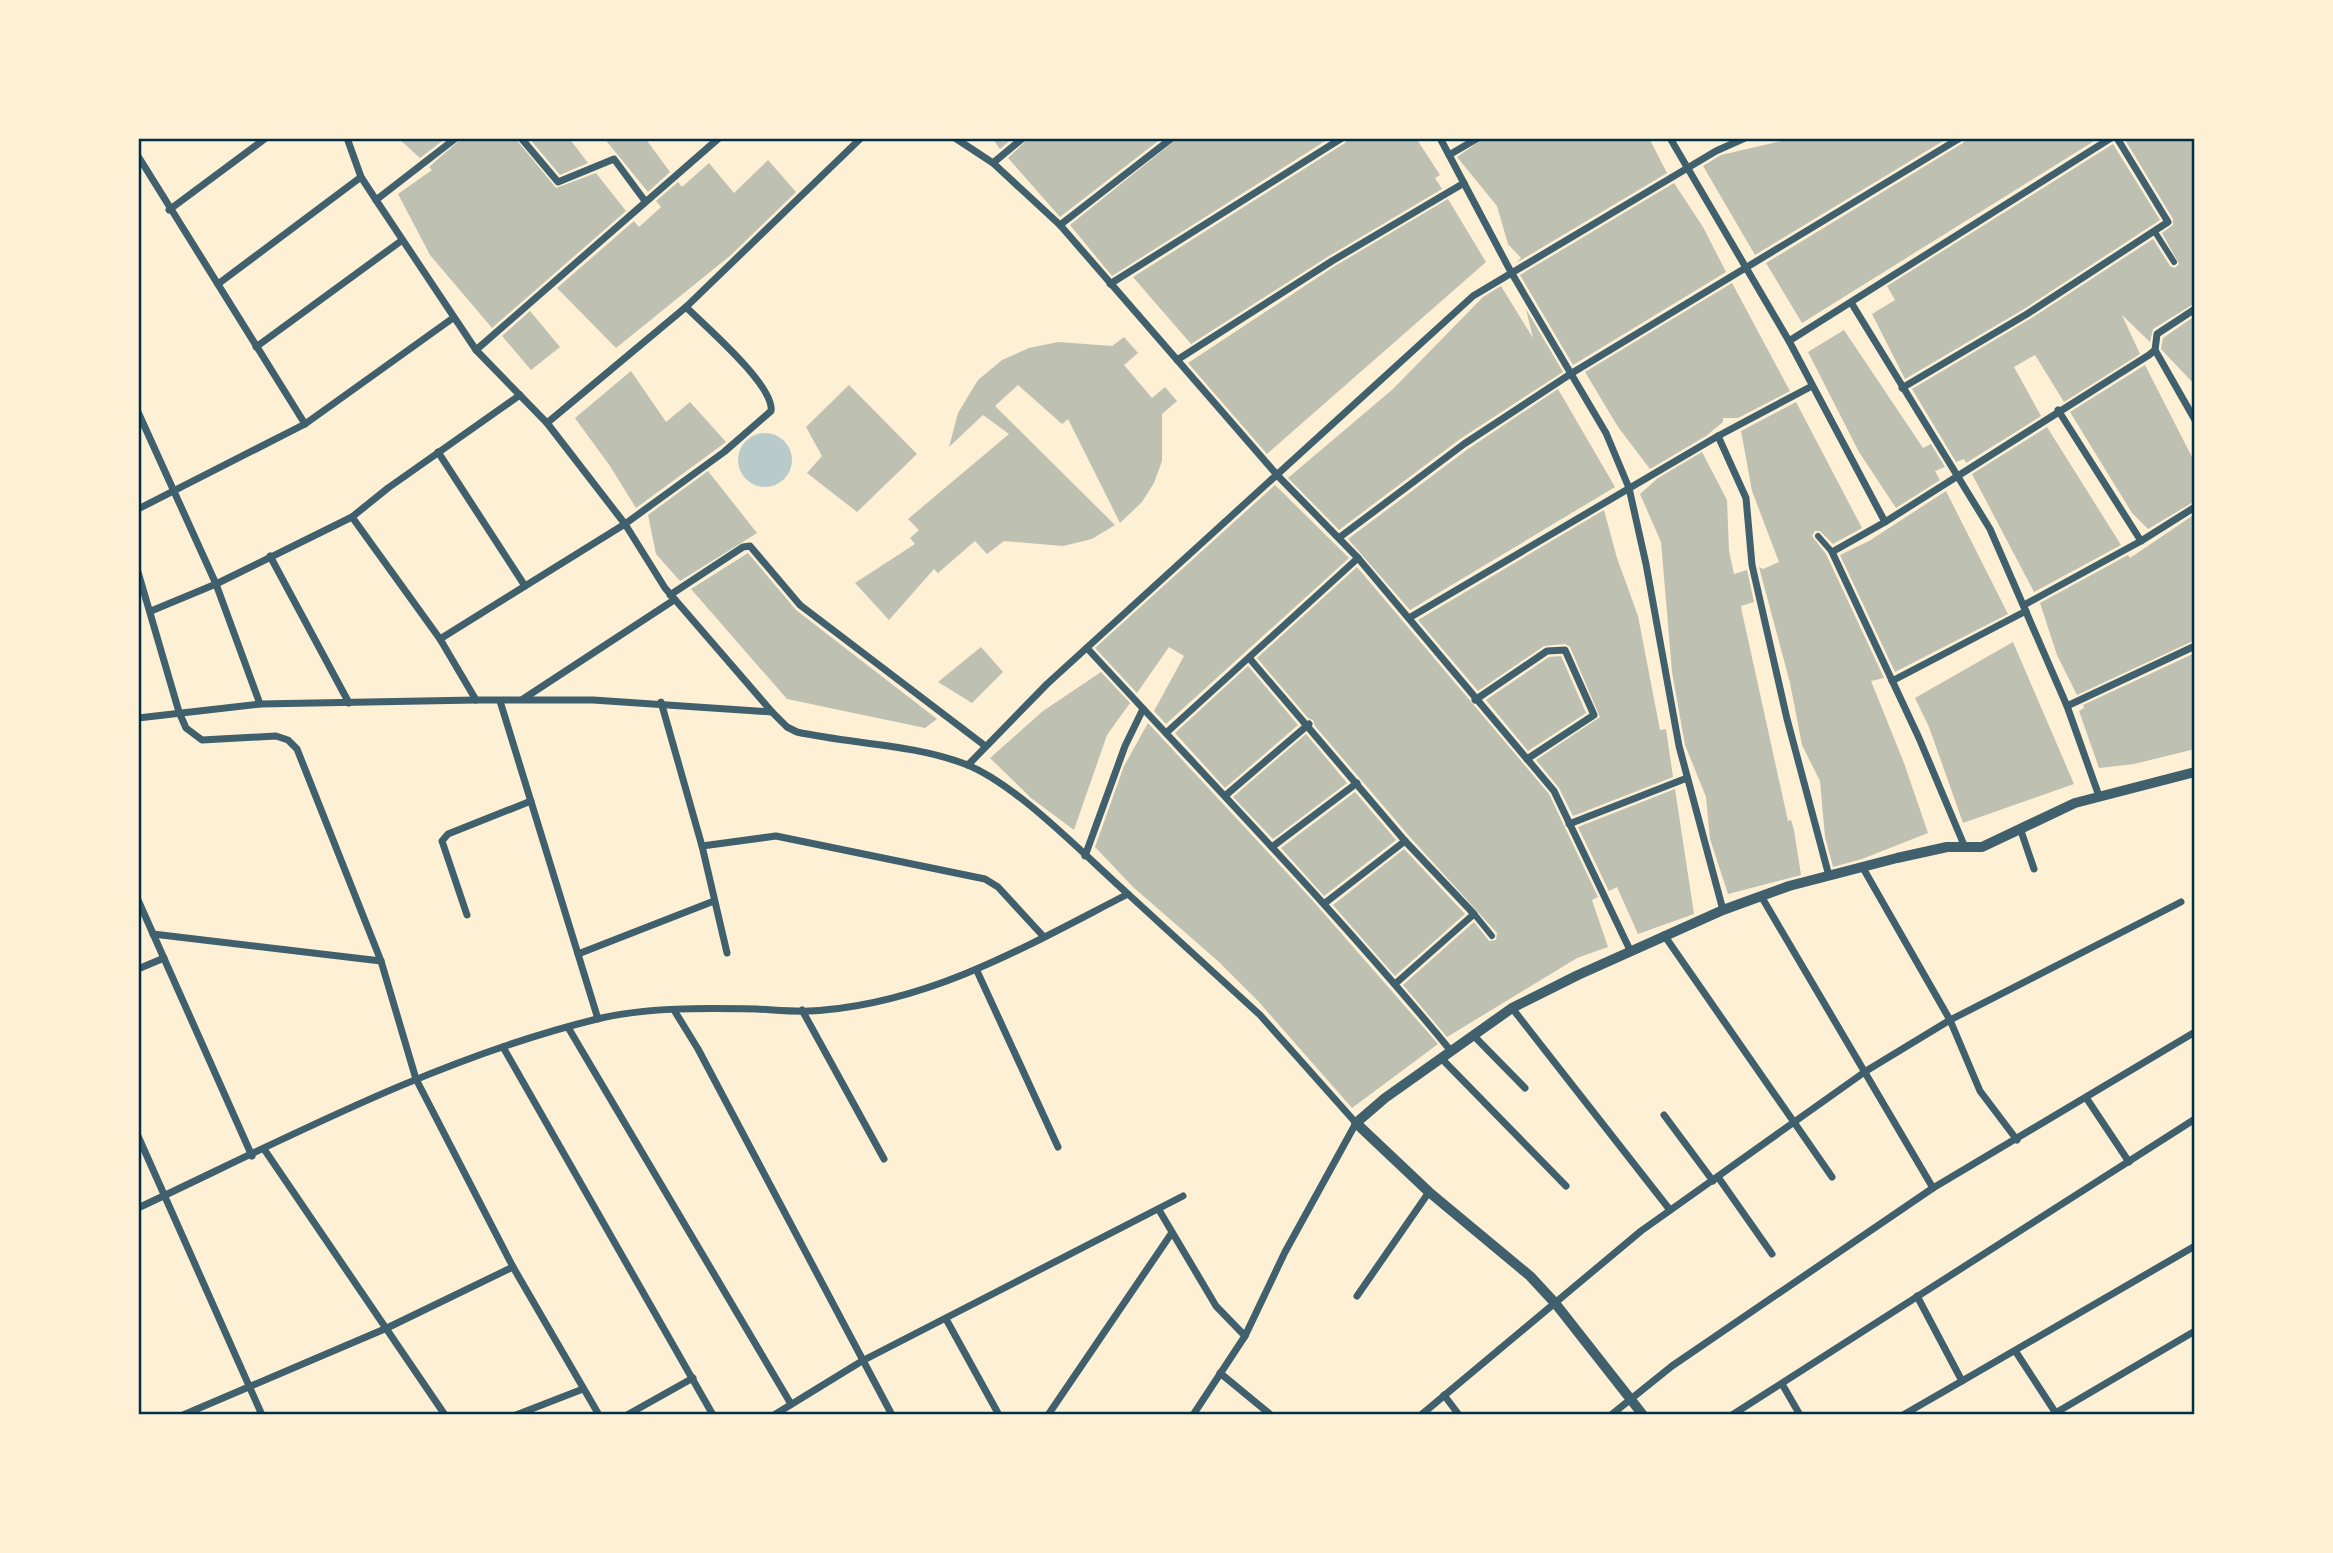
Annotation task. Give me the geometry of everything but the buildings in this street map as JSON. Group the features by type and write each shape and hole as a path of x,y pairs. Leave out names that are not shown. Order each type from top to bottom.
{"street":[{"path":"169,211 266,138"},
{"path":"347,138 362,177 401,241 476,350 547,423 625,524 672,597 787,727 797,732 936,756 968,765 1028,806 1260,1015 1356,1123 1402,1167 1513,1259 1555,1303 1625,1403 1643,1415"},
{"path":"376,200 456,138"},
{"path":"521,138 558,182 614,159 645,201"},
{"path":"476,350 719,138"},
{"path":"547,423 686,307 861,138"},
{"path":"955,138 993,163 1060,225 1278,475 1340,537 1475,701 1559,797 1569,824 1630,950"},
{"path":"993,163 1023,138"},
{"path":"1060,225 1172,138"},
{"path":"1111,284 1342,138"},
{"path":"1440,138 1511,272 1611,443 1629,488 1687,778 1723,910"},
{"path":"1449,155 1478,138"},
{"path":"1670,138 1789,341 1885,522"},
{"path":"968,765 984,745 1087,648 1432,331 1485,286 1716,151 1745,138"},
{"path":"1340,537 1464,444 1572,373 1748,269 1960,138"},
{"path":"1789,341 1852,304 2111,138"},
{"path":"1902,388 2027,314 2155,232 2168,220 2117,138"},
{"path":"138,156 169,211 305,424"},
{"path":"218,284 362,177"},
{"path":"1177,360 1332,261 1464,183"},
{"path":"2155,232 2174,262"},
{"path":"256,346 401,241"},
{"path":"1852,304 1990,529 2067,706 2099,796"},
{"path":"440,639 625,524 724,452 771,411 769,395 686,307"},
{"path":"2195,309 2157,334 2155,350 2195,420"},
{"path":"138,509 305,424 453,318"},
{"path":"1832,552 1885,522 2155,350"},
{"path":"1409,618 1718,436 1812,386"},
{"path":"151,611 215,584 352,517 520,395"},
{"path":"2058,410 2141,541"},
{"path":"138,412 176,491 215,584 260,704"},
{"path":"1718,436 1746,498 1754,576 1787,719 1829,876"},
{"path":"438,452 525,586"},
{"path":"1892,681 2025,608 2195,507"},
{"path":"352,517 440,639 476,701"},
{"path":"1818,536 1832,552 1964,845"},
{"path":"521,701 743,547 750,546 800,605 984,745"},
{"path":"270,556 349,703"},
{"path":"1166,733 1358,558"},
{"path":"138,572 186,728 202,740 276,736 288,740 297,749 381,961 416,1079 513,1267 599,1415"},
{"path":"2067,706 2195,646"},
{"path":"1087,648 1325,903 1451,1051"},
{"path":"1475,701 1547,651 1565,650 1594,715 1527,759"},
{"path":"1250,659 1309,724 1405,841 1492,936"},
{"path":"138,718 260,704 476,701 661,702 772,712"},
{"path":"500,701 598,1019"},
{"path":"661,702 702,846 727,953"},
{"path":"1085,856 1125,746 1143,709"},
{"path":"1226,795 1309,724"},
{"path":"1193,1415 1245,1336 1284,1252 1356,1123 1512,1008 1630,950 1761,896 1829,876 1964,845 1982,847 2054,811 2099,796 2195,772"},
{"path":"1569,824 1687,778"},
{"path":"1272,847 1357,783"},
{"path":"467,915 442,841 448,834 531,801"},
{"path":"2020,828 2034,869"},
{"path":"702,846 776,836 985,879 998,887 1044,937"},
{"path":"1325,903 1405,841"},
{"path":"1863,868 1950,1020 1980,1091 2017,1140"},
{"path":"138,1208 416,1079 503,1047 598,1019 674,1010 802,1010 880,1003 977,971 1128,894"},
{"path":"1761,896 1933,1188"},
{"path":"578,954 714,901"},
{"path":"1421,1415 1670,1210 1866,1072 1950,1020 2181,902"},
{"path":"139,905 252,1156"},
{"path":"1395,985 1475,915"},
{"path":"153,934 381,961"},
{"path":"1664,935 1832,1177"},
{"path":"138,969 164,958"},
{"path":"977,971 1058,1147"},
{"path":"1512,1008 1670,1210"},
{"path":"674,1010 698,1049 891,1415"},
{"path":"802,1010 884,1159"},
{"path":"569,1029 791,1404"},
{"path":"1611,1415 1933,1188 2087,1099 2195,1032"},
{"path":"1474,1035 1525,1088"},
{"path":"503,1047 713,1415"},
{"path":"1441,1058 1566,1186"},
{"path":"2087,1099 2129,1162"},
{"path":"1664,1115 1772,1254"},
{"path":"1732,1415 2195,1119"},
{"path":"138,1136 262,1415"},
{"path":"264,1149 445,1415"},
{"path":"1357,1296 1429,1192"},
{"path":"774,1415 862,1361 1184,1196"},
{"path":"1159,1210 1171,1234 1225,1318 1245,1336"},
{"path":"1048,1415 1171,1234"},
{"path":"1903,1415 2195,1246"},
{"path":"183,1415 387,1328 513,1267"},
{"path":"1917,1296 1962,1381"},
{"path":"946,1319 999,1415"},
{"path":"2016,1352 2055,1414 2195,1331"},
{"path":"1220,1373 1271,1415"},
{"path":"627,1415 693,1378"},
{"path":"1782,1384 1800,1415"},
{"path":"516,1415 583,1388"},
{"path":"1444,1395 1459,1415"}],"shaded area":[{"path":"770,433 780,437 788,445 792,460 788,475 780,483 760,487 750,483 742,475 738,455 742,445 750,437"}]}
